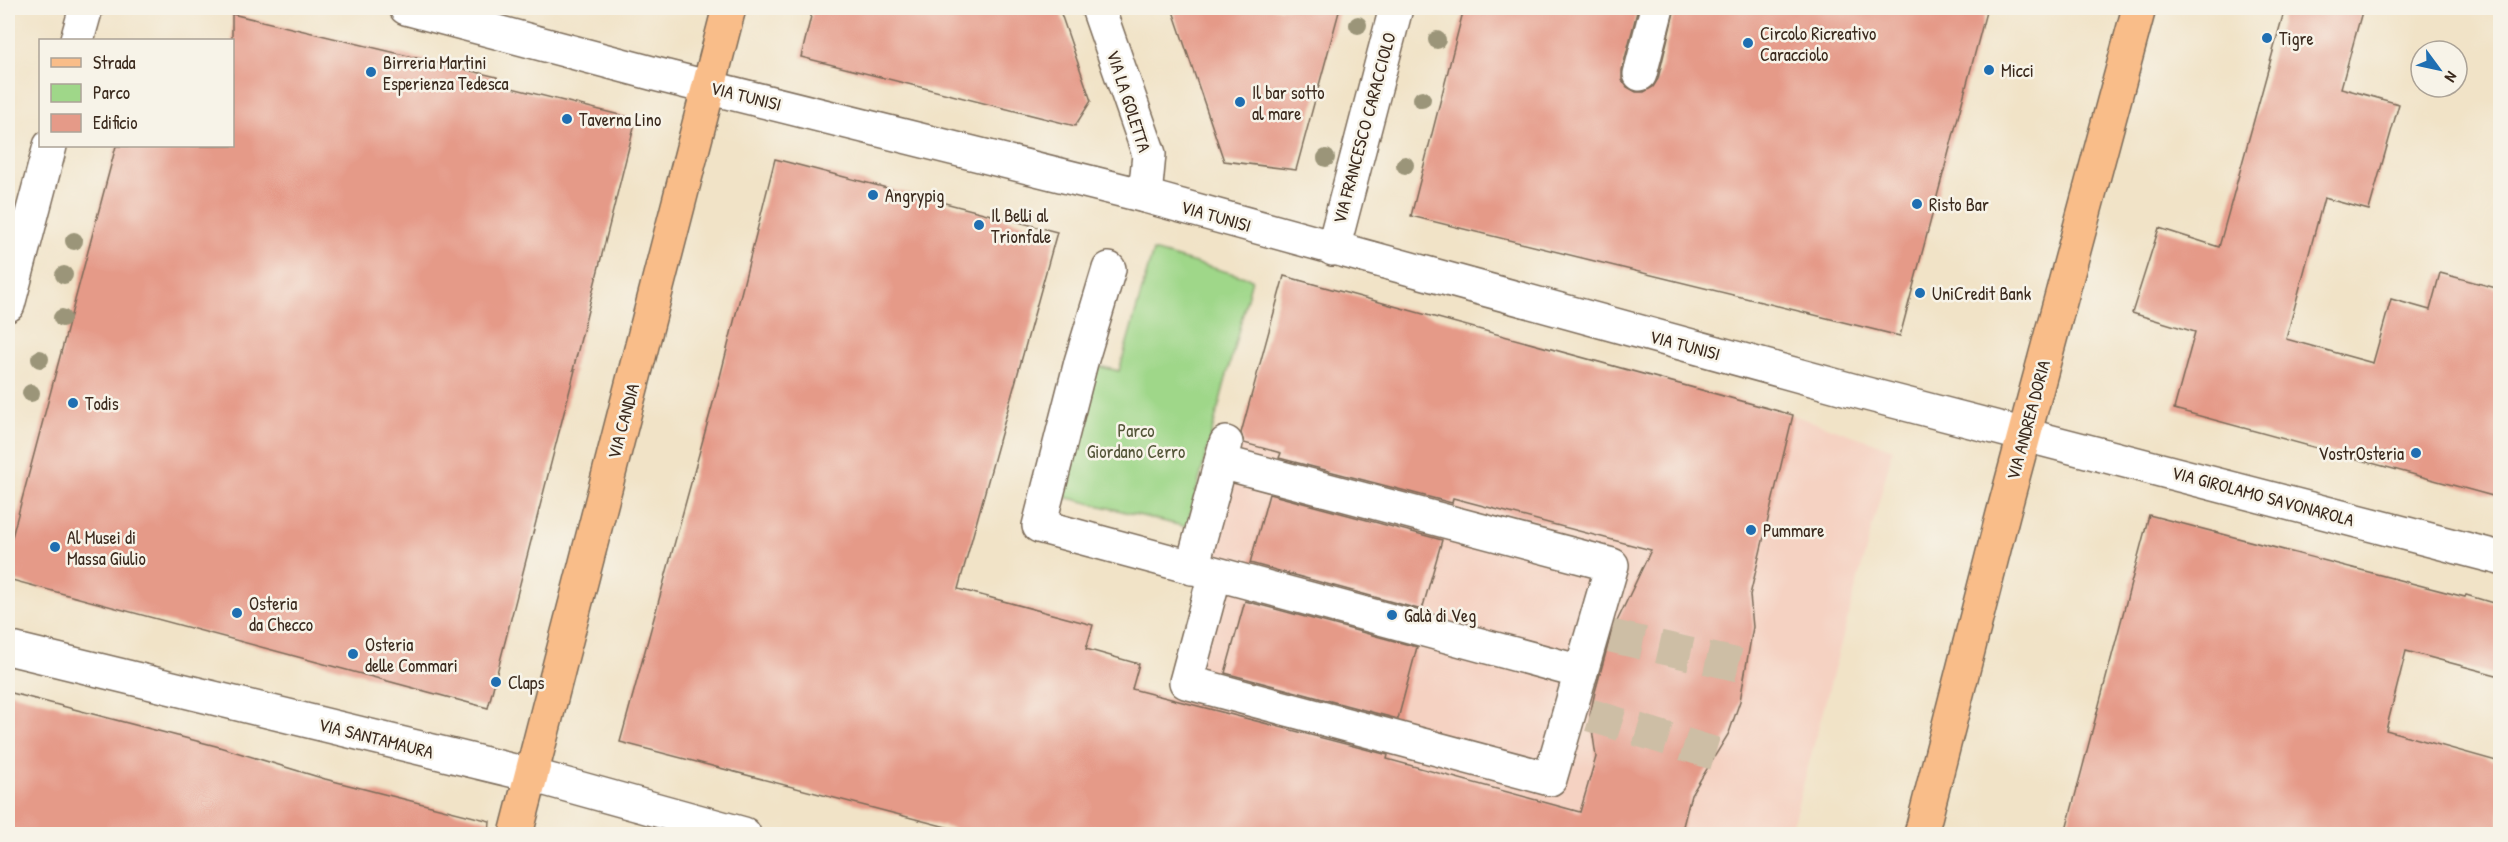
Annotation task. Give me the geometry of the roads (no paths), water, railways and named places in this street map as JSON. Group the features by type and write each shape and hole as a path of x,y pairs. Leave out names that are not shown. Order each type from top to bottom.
{"main road":[{"name":"VIA CANDIA","path":"516,834 729,8"},
{"name":"VIA ANDREA DORIA","path":"1921,834 2139,8"}],"street":[{"path":"77,39 86,8"},
{"name":"VIA TUNISI","path":"406,8 1144,196 1333,249 2025,434"},
{"name":"VIA LA GOLETTA","path":"1098,8 1149,154 1144,196"},
{"name":"VIA FRANCESCO CARACCIOLO","path":"1333,249 1396,8"},
{"path":"1640,74 1657,8"},
{"path":"8,305 50,147"},
{"path":"1109,269 1081,362 1039,526 1581,672"},
{"name":"VIA GIROLAMO SAVONAROLA","path":"2025,434 2500,558"},
{"path":"1224,452 1612,565 1602,634 1581,672 1580,713 1550,779 1185,682 1203,571 1224,452"},
{"name":"VIA SANTAMAURA","path":"8,648 531,775 744,834"}],"tunnel":[{"path":"1611,636 1747,667"},
{"path":"1590,715 1716,754"}],"place":[{"name":"Tigre","path":"2267,38"},
{"name":"Circolo Ricreativo Caracciolo","path":"1748,43"},
{"name":"Micci","path":"1989,70"},
{"name":"Birreria Martini Esperienza Tedesca","path":"371,72"},
{"name":"Il bar sotto al mare","path":"1240,102"},
{"name":"Taverna Lino","path":"567,119"},
{"name":"Angrypig","path":"873,195"},
{"name":"Risto Bar","path":"1917,204"},
{"name":"Il Belli al Trionfale","path":"979,225"},
{"name":"UniCredit Bank","path":"1920,293"},
{"name":"Todis","path":"73,403"},
{"name":"VostrOsteria","path":"2416,453"},
{"name":"Pummare","path":"1751,530"},
{"name":"Al Musei di Massa Giulio","path":"55,547"},
{"name":"Osteria da Checco","path":"237,613"},
{"name":"Galà di Veg","path":"1392,615"},
{"name":"Osteria delle Commari","path":"353,654"},
{"name":"Claps","path":"496,682"}],"park label":[{"name":"Parco Giordano Cerro","path":"1136,440"}]}
